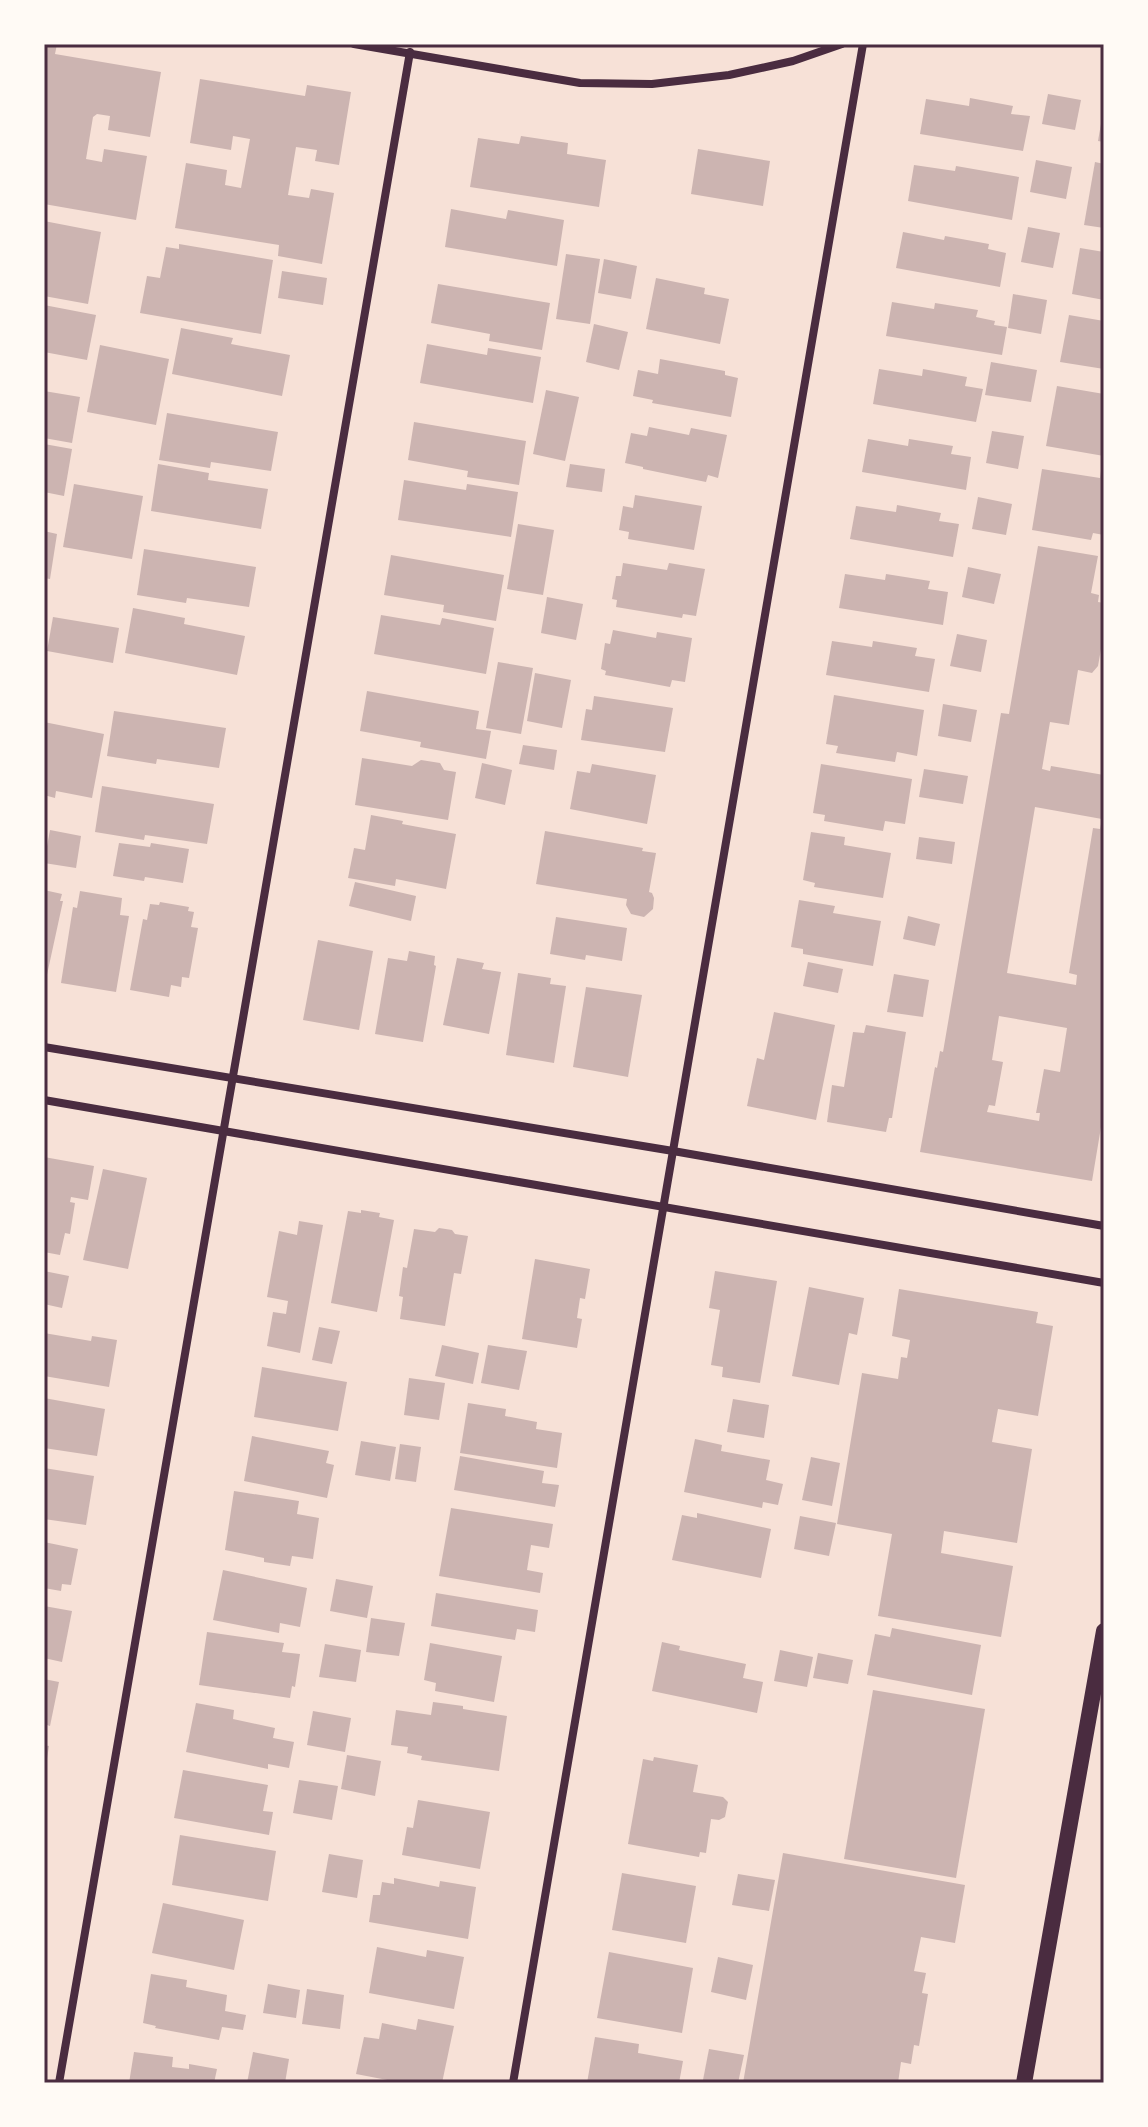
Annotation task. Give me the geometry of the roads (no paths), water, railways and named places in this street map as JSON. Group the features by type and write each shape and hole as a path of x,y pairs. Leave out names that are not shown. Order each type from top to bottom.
{"main road":[{"path":"1024,2083 1104,1631"}],"street":[{"path":"354,44 580,83 652,84 729,75 793,61 842,44"},
{"path":"513,2083 863,44"},
{"path":"59,2083 410,52"},
{"path":"44,1047 1104,1226"},
{"path":"44,1100 1104,1283"}]}
